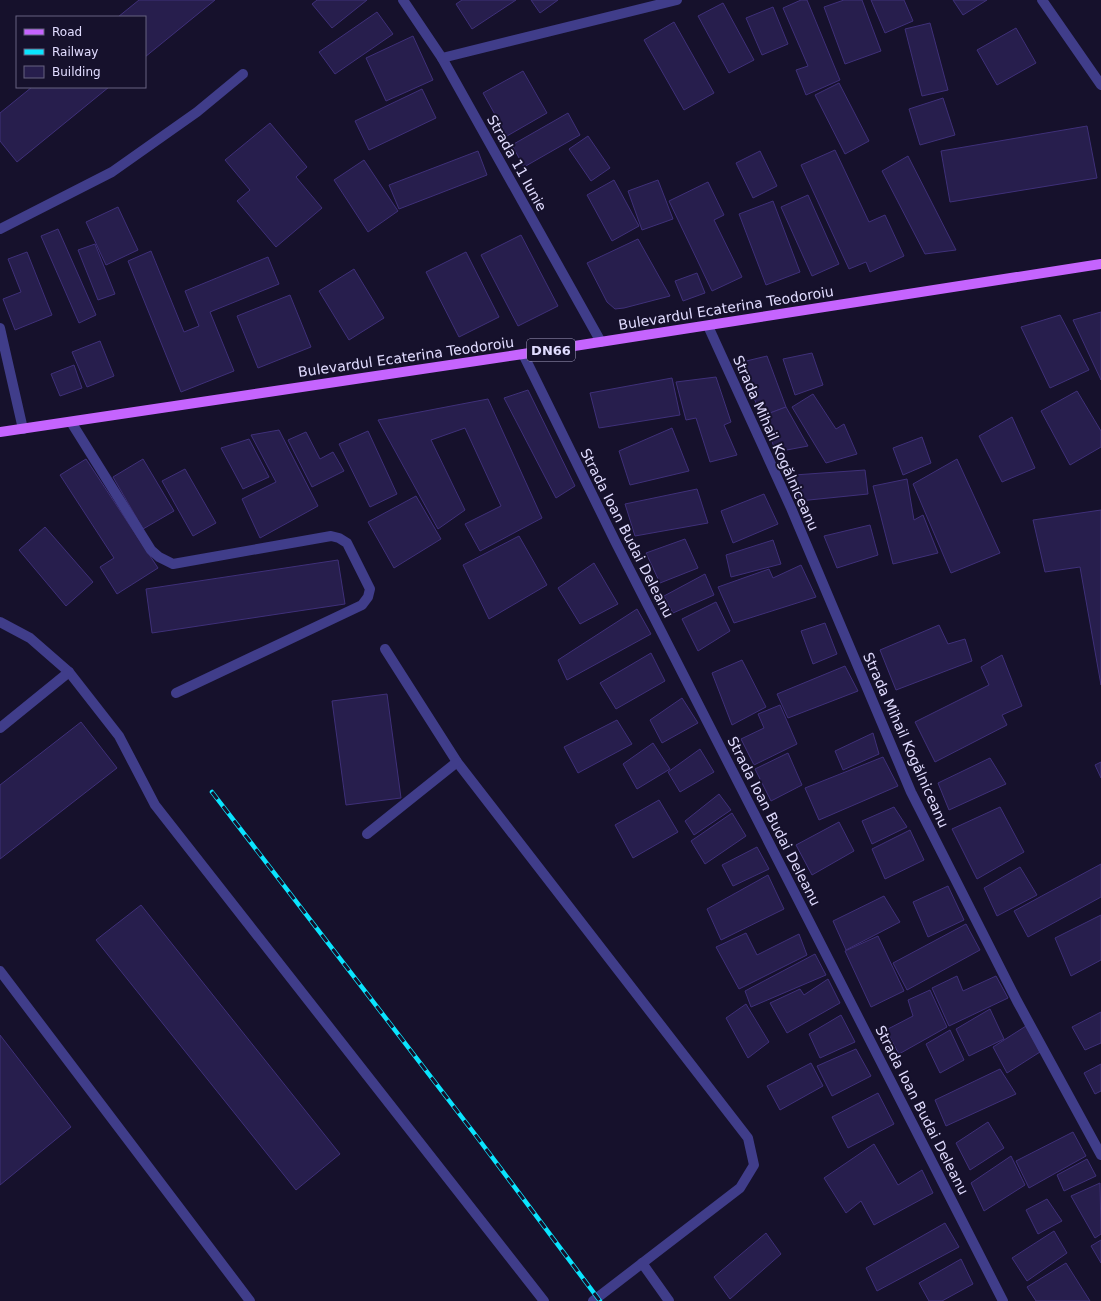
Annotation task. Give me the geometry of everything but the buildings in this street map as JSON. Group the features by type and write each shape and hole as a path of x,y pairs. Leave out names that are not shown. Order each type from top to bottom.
{"main road":[{"name":"Bulevardul Ecaterina Teodoroiu","path":"0,432 708,326 1101,264"}],"street":[{"name":"Strada 11 Iunie","path":"403,0 442,58 601,342"},
{"path":"442,58 677,0"},
{"path":"1042,0 1101,85"},
{"path":"0,229 112,172 186,120 243,74"},
{"name":"Strada Mihail Kogălniceanu","path":"708,326 791,508 911,792 1017,1001 1101,1155"},
{"path":"0,328 23,428"},
{"name":"Strada Ioan Budai Deleanu","path":"523,354 615,541 1002,1301"},
{"path":"71,422 151,550 159,557 173,564 331,536 339,538 347,543 370,589 368,597 362,605 176,693"},
{"path":"0,622 30,638 69,672 120,736 155,805 544,1301"},
{"path":"385,649 457,762 748,1138 754,1165 740,1188 593,1301"},
{"path":"0,728 69,672"},
{"path":"367,834 457,762"},
{"path":"0,971 250,1301"},
{"path":"642,1263 669,1301"}],"railway":[{"path":"212,792 474,1133 600,1301"}]}
